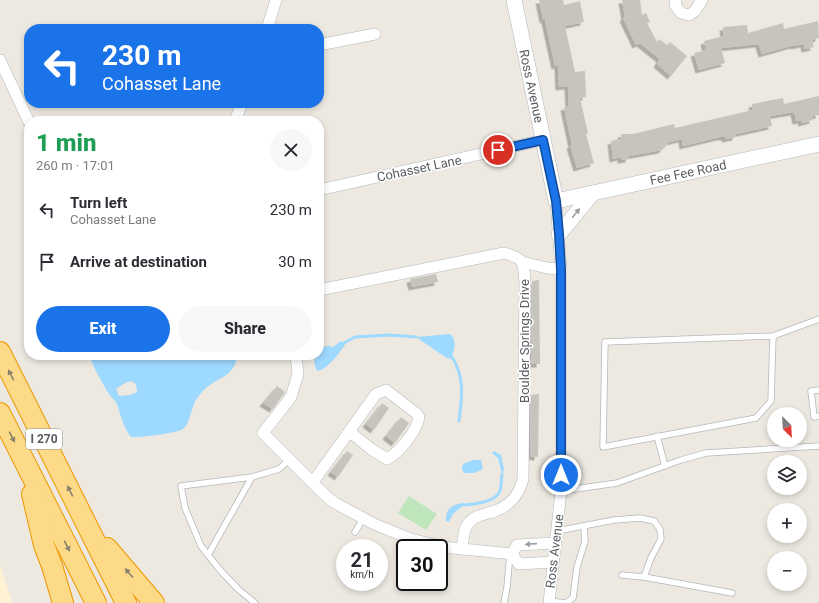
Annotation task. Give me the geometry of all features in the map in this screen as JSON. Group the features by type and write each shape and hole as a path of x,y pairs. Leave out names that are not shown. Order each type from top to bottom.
{"highway":[{"name":"I 270","path":"0,352 126,603"},
{"name":"I 270","path":"0,413 96,603"},
{"path":"24,461 44,545 63,603"},
{"path":"87,526 154,603"}],"street":[{"path":"269,24 276,0"},
{"name":"Ross Avenue","path":"514,0 556,201 559,234 561,269 561,491 549,602"},
{"path":"676,0 675,5 681,13 689,15 695,11 702,0"},
{"path":"324,44 375,34"},
{"path":"0,60 26,116"},
{"name":"Cohasset Lane","path":"324,189 543,140"},
{"name":"Fee Fee Road","path":"556,201 819,144"},
{"path":"559,234 593,193"},
{"name":"Boulder Springs Drive","path":"324,289 504,253 517,257 522,262 525,283 523,479 521,490 514,499 496,510 471,520 464,533 462,549"},
{"path":"522,262 548,268 561,269"},
{"path":"297,360 298,374 291,397 263,433 335,503 374,524 411,539 443,547 511,554 519,564 553,562"},
{"path":"313,482 376,394 386,390 419,417 415,429 394,456 387,459 371,449 350,432"},
{"path":"511,554 517,545 556,543"}],"lane":[{"path":"773,336 770,401 756,418 603,447 605,342 773,336 819,319"},
{"path":"819,390 811,390 814,417 819,416"},
{"path":"657,436 665,466"},
{"path":"561,491 617,483 706,453 819,446"},
{"path":"255,603 238,589 201,546 185,508 182,486 252,477 280,469 290,459"},
{"path":"208,555 252,477"},
{"path":"557,531 614,520 640,518 654,521 660,529 661,539 651,558 644,578"},
{"path":"355,532 364,519"},
{"path":"549,602 566,603 573,598 577,567 585,541 584,527"},
{"path":"504,603 511,554"},
{"path":"622,575 732,593"}],"shaded area":[{"path":"0,564 12,603 0,603"}],"green space":[{"path":"409,496 437,514 426,530 398,513"}],"water":[{"path":"450,334 454,339 454,346 450,359 416,337"},
{"path":"341,341 345,345 330,364 318,371 314,360 324,360 324,346 333,347"},
{"path":"91,360 236,360 230,372 210,385 198,397 188,422 183,429 166,434 150,436 131,437 122,421 117,404 109,394 95,370","holes":["131,381 136,384 137,392 130,395 119,396 116,389"]},
{"path":"494,451 501,455 504,469 502,474 498,458 492,453"},
{"path":"473,460 481,460 483,469 474,473 465,473 462,469 463,464"},
{"path":"463,503 464,505 453,514 449,522 446,521 450,508"}],"building":[{"path":"539,0 563,0 564,5 580,1 584,22 565,26 575,72 585,71 586,97 580,98 588,133 586,134 594,163 577,168 570,145 572,145 564,107 569,106 568,86 559,87 558,65 555,66"},
{"path":"622,0 640,0 642,15 646,13 650,22 647,23 657,42 659,39 667,45 670,42 687,56 671,76 657,64 660,59 640,43 636,45 623,18 625,17"},
{"path":"818,21 819,38 812,40 814,47 805,49 804,44 794,45 762,54 759,44 721,48 725,63 699,70 694,53 706,50 704,41 724,36 723,27 747,25 748,33 783,23 784,29"},
{"path":"819,96 819,115 812,116 813,120 802,123 801,120 796,121 794,112 770,116 772,126 736,134 736,137 725,139 725,137 720,137 683,146 682,139 669,142 662,150 629,156 629,159 621,160 621,157 613,159 611,141 621,139 621,134 633,134 674,124 675,128 753,110 752,104 783,98 784,104"},
{"path":"436,274 438,282 412,287 410,279"},
{"path":"539,280 540,364 531,364 532,281"},
{"path":"277,386 285,392 273,409 263,403"},
{"path":"539,394 538,457 530,456 531,395"},
{"path":"382,403 389,408 374,430 366,424"},
{"path":"401,417 409,423 395,443 386,436"},
{"path":"347,451 353,455 338,477 331,472"}],"waterway":[{"path":"344,343 355,337 389,335 416,337"},
{"path":"452,357 459,372 462,388 459,421"},
{"path":"464,505 487,501 496,496 501,489 502,474"}],"route":[{"path":"498,150 543,140 556,201 561,269 561,475"}]}
